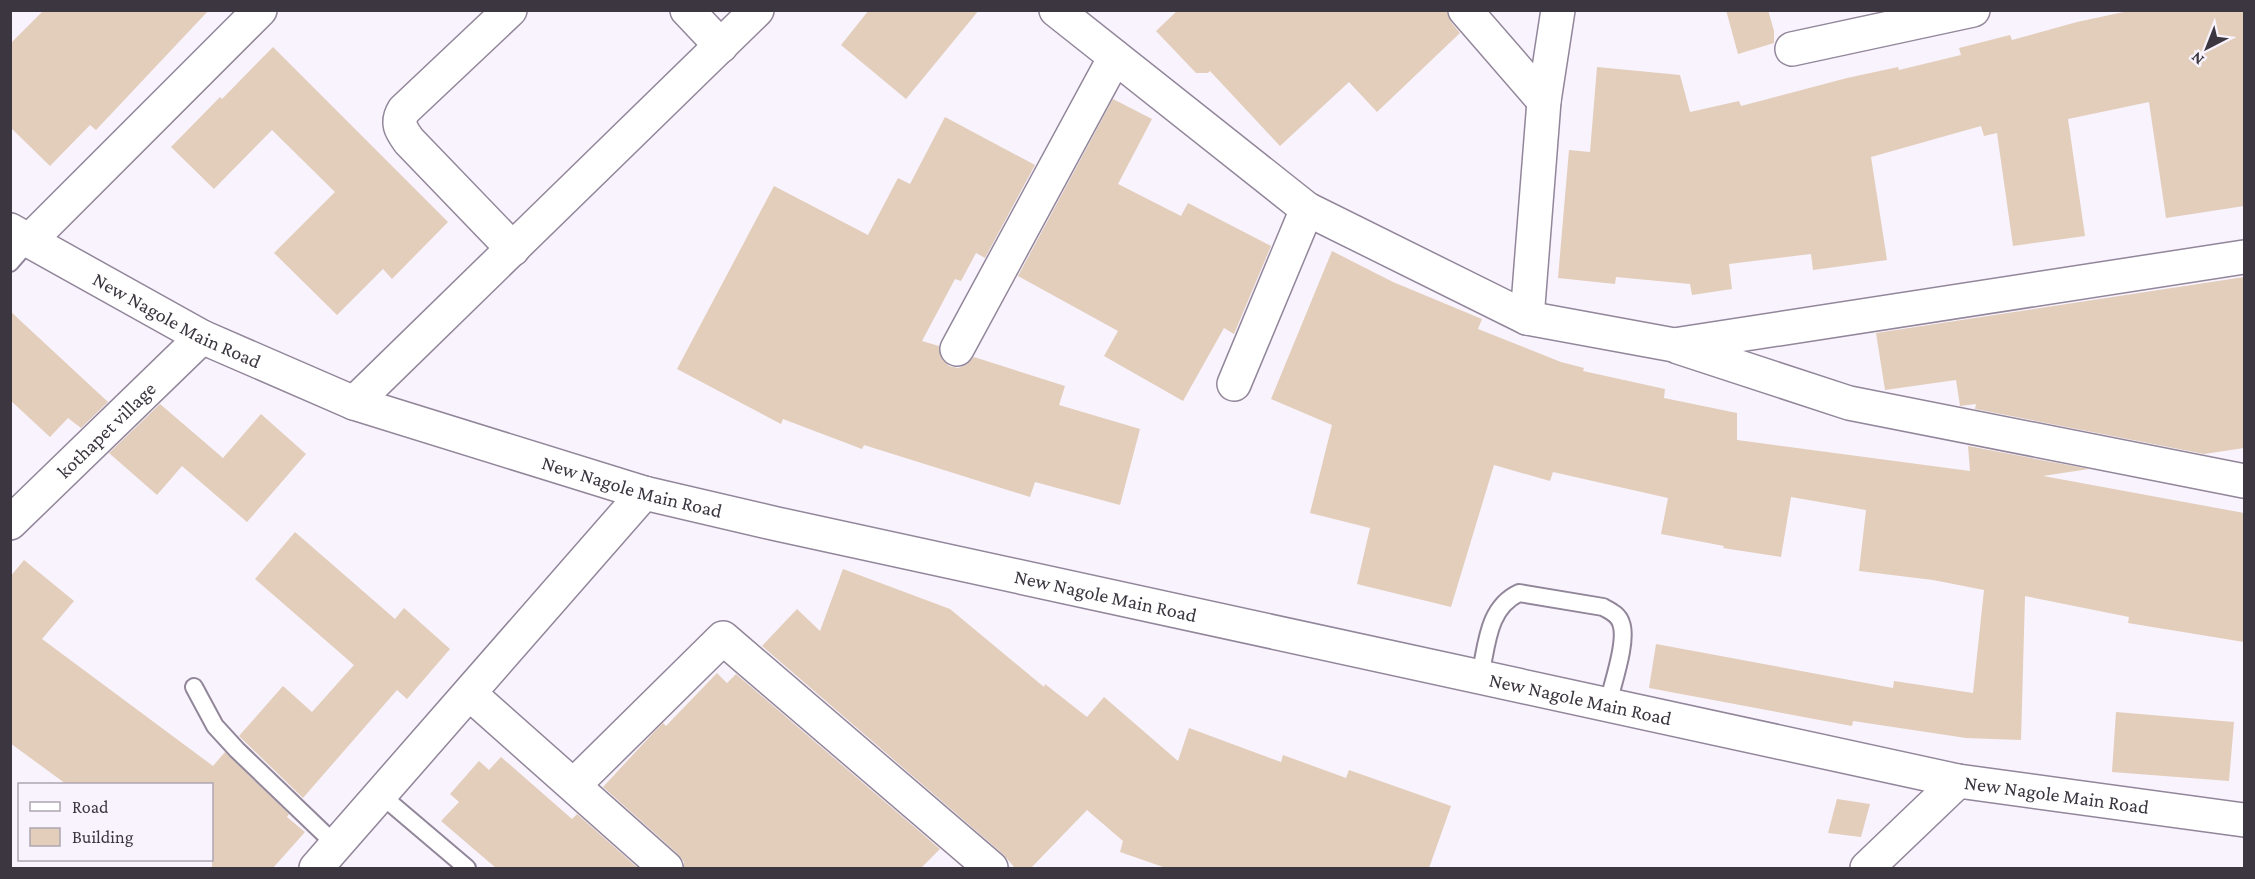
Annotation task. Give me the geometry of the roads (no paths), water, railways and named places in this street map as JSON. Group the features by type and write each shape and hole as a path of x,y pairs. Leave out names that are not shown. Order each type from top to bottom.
{"street":[{"path":"17,244 260,10"},
{"path":"510,10 404,110 399,117 399,127 409,141 513,249"},
{"path":"687,10 721,46"},
{"path":"354,403 757,10"},
{"path":"1056,10 1307,209 1527,318 1674,345 1849,403 2244,481"},
{"path":"1465,10 1544,101"},
{"path":"1527,318 1544,101 1558,10"},
{"path":"1792,49 1973,10"},
{"path":"957,349 1115,57"},
{"path":"1234,384 1307,209"},
{"name":"New Nagole Main Road","path":"17,244 202,337 354,403 644,493 777,524 1958,781 2244,820"},
{"path":"1674,345 2244,257"},
{"name":"kothapet village","path":"10,523 202,337"},
{"path":"326,857 644,493"},
{"path":"574,785 723,638 991,868"},
{"path":"470,694 666,868"},
{"path":"1867,868 1958,781"}],"lane":[{"path":"1480,676 1492,619 1509,598 1519,593 1603,607 1614,613 1621,623 1623,634 1608,704"},
{"path":"194,687 215,726 326,857"},
{"path":"381,795 467,868"}]}
